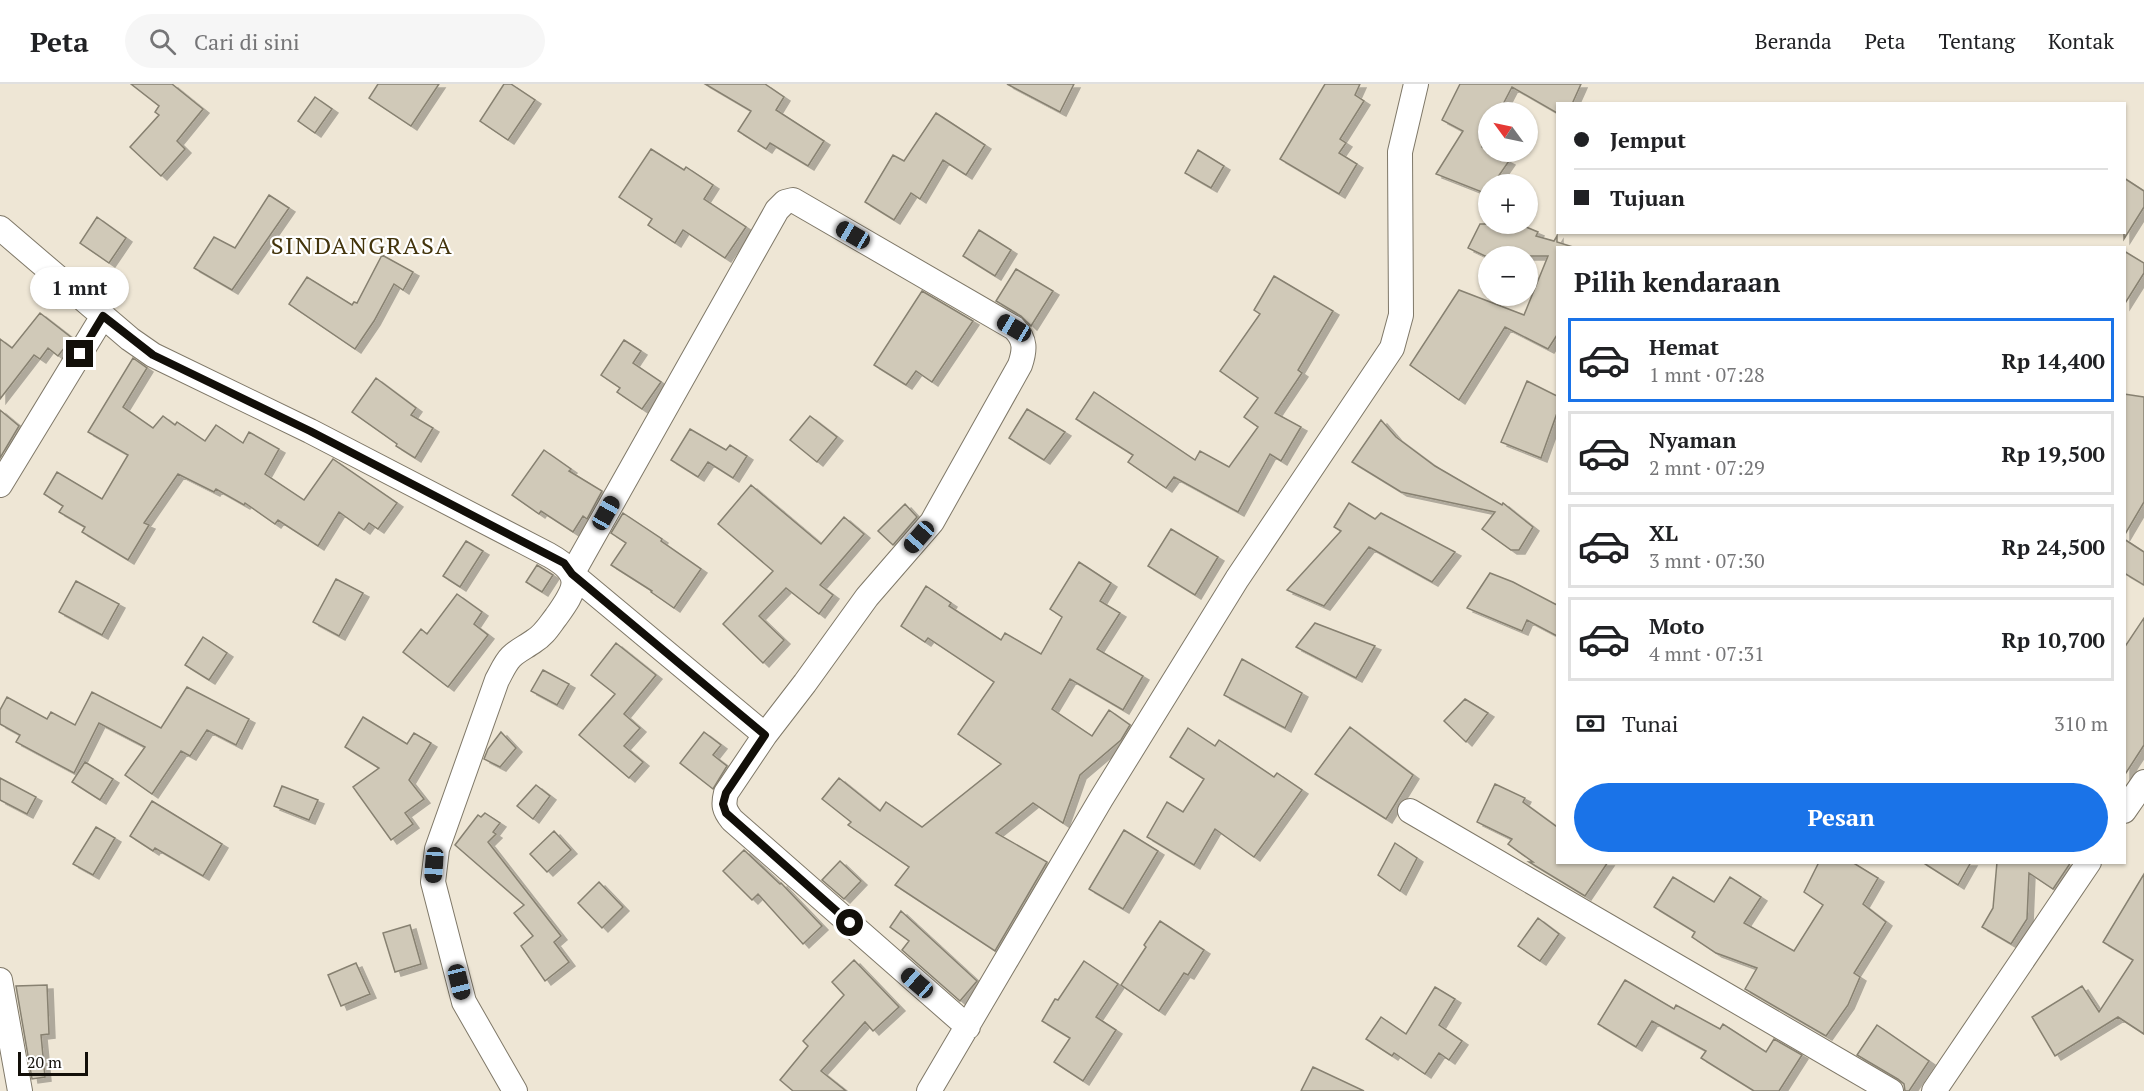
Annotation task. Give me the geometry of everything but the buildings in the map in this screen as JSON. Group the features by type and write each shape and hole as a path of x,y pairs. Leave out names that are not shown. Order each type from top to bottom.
{"street":[{"path":"929,1091 1101,799 1237,579 1392,348 1401,315 1400,152 1416,84"},
{"path":"515,1091 464,1002 433,882 437,849 497,680 508,660 518,650 535,641 546,631 567,603 574,588 572,574 777,210 785,202 793,200 1014,328 1022,336 1024,345 1020,365 932,522 867,597 765,735 726,793 723,804 726,813 968,1027"},
{"path":"0,228 103,316 153,355 310,431 564,563 572,574 765,735"},
{"path":"0,485 103,316"},
{"path":"2126,808 2144,782"},
{"path":"1410,811 1891,1091"},
{"path":"1934,1091 2088,864"},
{"path":"0,980 20,1091"}],"district":[{"name":"SINDANGRASA","path":"362,245"}],"route":[{"path":"80,354 103,316 153,355 310,431 564,563 572,574 765,735 726,793 723,804 726,813 850,923"}]}
